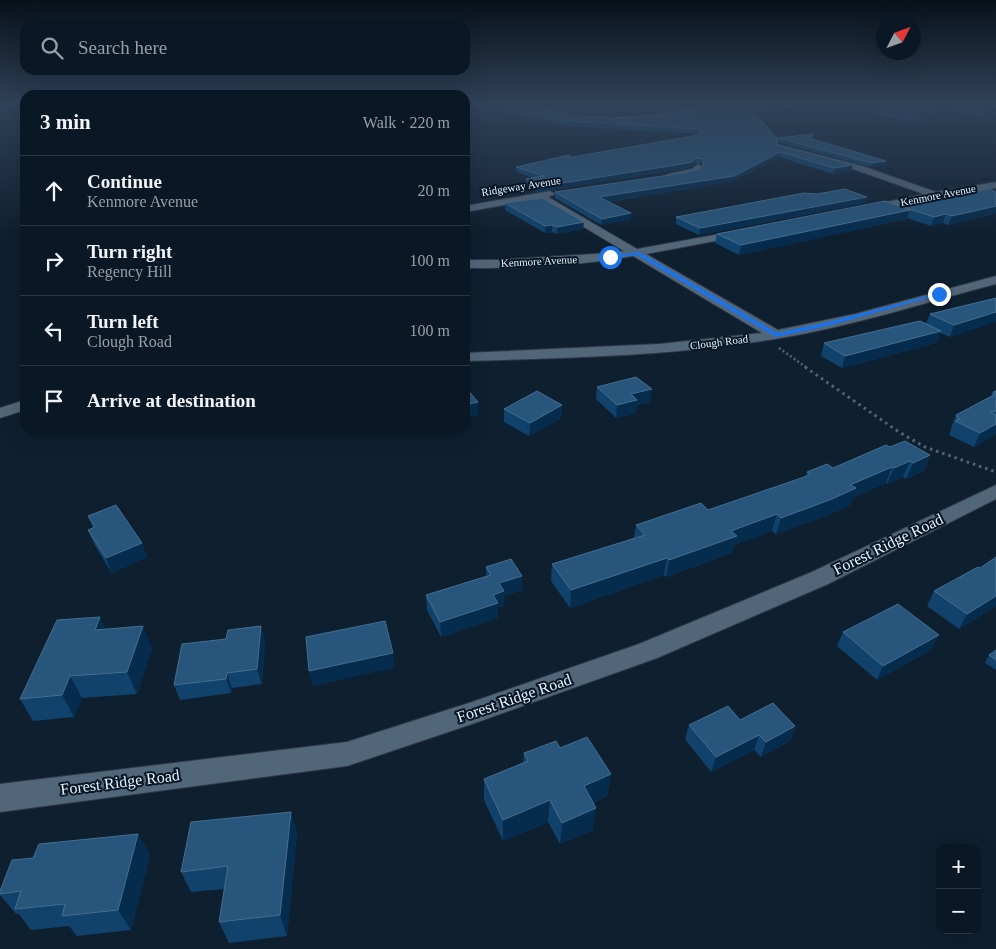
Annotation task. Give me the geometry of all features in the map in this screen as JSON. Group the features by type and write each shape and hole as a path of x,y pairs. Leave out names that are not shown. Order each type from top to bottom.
{"street":[{"path":"787,148 850,166 934,195"},
{"path":"663,177 696,170 698,167"},
{"name":"Kenmore Avenue","path":"857,211 934,195 993,187"},
{"name":"Ridgeway Avenue","path":"470,208 558,193"},
{"path":"539,196 638,253 769,336"},
{"name":"Kenmore Avenue","path":"470,264 566,260 638,253 753,231"},
{"name":"Clough Road","path":"470,357 665,348 769,336 829,324 996,280"},
{"path":"0,413 20,407"},
{"name":"Forest Ridge Road","path":"0,798 347,754 472,713 648,651 820,578 996,491"}],"path":[{"path":"769,336 899,432 925,447 996,472"}],"building":[{"path":"622,148 789,148 853,165 834,168 780,152 734,176 599,197 631,213 602,219 555,192 683,173 700,169 704,163 703,159 696,158 692,162 682,164 538,187 526,179 544,176 516,167 569,155 572,157"},
{"path":"817,148 843,148 886,161 872,163"},
{"path":"845,189 867,197 700,228 676,217 804,193 817,194"},
{"path":"989,189 996,192 996,206 952,216 946,214 934,217 903,207"},
{"path":"542,198 584,222 557,227 552,225 545,226 505,203"},
{"path":"885,201 910,210 741,245 717,234"},
{"path":"996,298 996,312 954,325 930,314"},
{"path":"920,321 941,331 845,356 824,343"},
{"path":"636,377 652,389 631,394 637,400 617,405 597,387"},
{"path":"537,391 562,405 530,423 504,409"},
{"path":"996,391 996,411 990,412 996,415 996,424 980,433 955,421 960,419 956,415 994,395 993,392"},
{"path":"470,393 478,402 470,404"},
{"path":"905,441 930,455 913,463 910,461 894,468 892,467 850,485 856,488 832,499 781,518 777,514 731,531 737,536 669,560 667,558 571,590 552,564 645,535 636,525 701,503 708,510 810,475 807,472 827,464 833,468 886,445 890,447"},
{"path":"116,505 142,543 106,558 88,530 95,527 88,516"},
{"path":"996,557 996,596 967,614 934,591 978,567 980,568"},
{"path":"511,559 522,576 499,583 504,591 493,595 498,603 440,622 426,595 491,575 486,567"},
{"path":"898,604 939,635 883,666 843,632"},
{"path":"100,617 95,630 143,626 127,672 70,676 62,695 20,699 57,620"},
{"path":"385,621 393,653 309,671 306,637"},
{"path":"261,626 257,669 227,673 226,679 174,685 182,644 226,639 228,630"},
{"path":"996,650 996,660 989,655"},
{"path":"773,703 795,726 766,742 759,735 716,757 689,725 728,706 740,720"},
{"path":"587,737 611,774 584,786 596,808 562,823 550,800 503,820 484,779 528,761 524,753 556,741 560,748"},
{"path":"291,812 280,915 219,922 228,866 181,872 191,822"},
{"path":"138,834 118,910 62,916 65,904 15,909 21,891 0,894 12,860 33,858 39,844"}],"route":[{"path":"610,257 638,253 776,335 829,324 939,294"}]}
